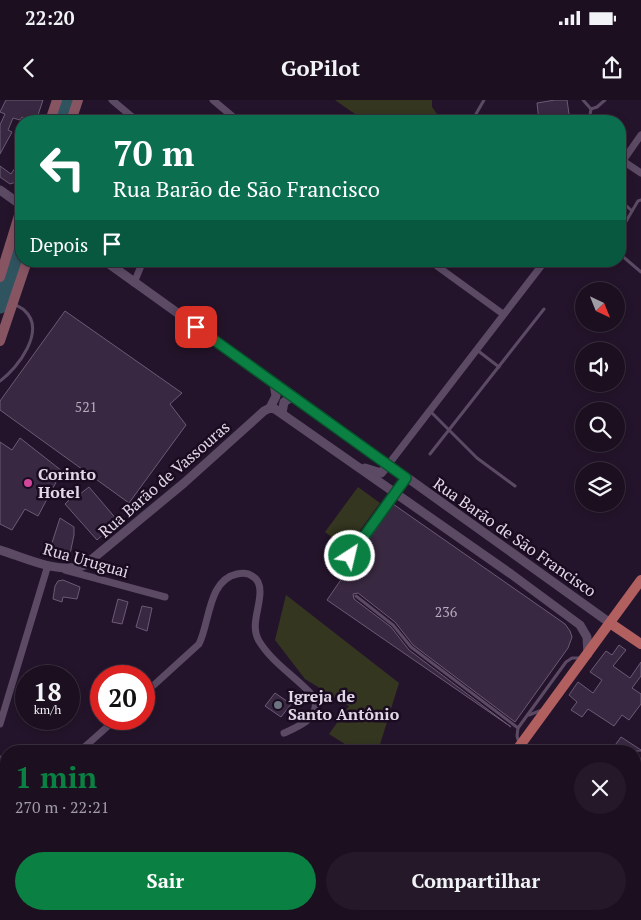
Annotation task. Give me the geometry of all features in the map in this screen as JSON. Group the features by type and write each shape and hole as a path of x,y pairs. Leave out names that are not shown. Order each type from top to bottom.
{"main road":[{"path":"52,115 57,100"},
{"path":"73,115 78,100"},
{"path":"0,276 15,228"},
{"path":"0,341 24,267"},
{"path":"521,745 641,580"},
{"name":"Rua Barão de São Francisco","path":"610,623 641,644"}],"street":[{"path":"112,100 130,115"},
{"path":"213,100 231,115"},
{"path":"626,157 641,135"},
{"path":"626,165 641,173"},
{"path":"0,190 15,201"},
{"name":"Rua Barão de São Francisco","path":"113,267 610,623"},
{"path":"134,283 141,267"},
{"path":"438,267 503,314"},
{"path":"358,466 381,473 431,412 540,267"},
{"path":"274,383 276,396 270,408 282,413 284,402 292,396"},
{"name":"Rua Barão de Vassouras","path":"62,569 78,568 93,560 184,483 264,411 270,408"},
{"name":"Rua Barão de São Francisco","path":"282,413 580,625 587,637 586,656"},
{"name":"Rua Uruguai","path":"0,550 165,597"},
{"path":"0,724 48,565"},
{"path":"155,684 199,644 215,595 221,583 227,578 242,573 251,575 258,581 260,591 256,615 258,639 270,656 315,698 315,712 310,719 284,733"},
{"path":"87,745 104,730"}],"lane":[{"path":"475,115 484,100"},
{"path":"583,100 591,109"},
{"path":"591,109 597,107 605,100"},
{"path":"590,115 591,109"},
{"path":"626,222 641,200"},
{"path":"626,206 632,211"},
{"path":"626,259 641,272"},
{"path":"0,381 19,364 28,349 31,338 33,325 30,319 25,310 13,304"},
{"path":"430,454 450,431 544,309"},
{"path":"477,349 499,367"},
{"path":"431,412 477,458 515,486"},
{"path":"350,556 406,478"},
{"path":"356,596 393,625 411,647 518,728"},
{"path":"518,745 518,728 566,662 572,658 586,656"},
{"path":"528,715 549,707"}],"green space":[{"path":"335,100 432,100 432,107 438,115 356,115"},
{"path":"358,487 380,503 347,548 325,532"},
{"path":"286,595 399,683 380,745 346,745 329,734 349,706 305,679 275,640"}],"building":[{"path":"6,100 43,100 38,115 15,115 15,119 13,118 8,130 12,132 0,154 0,125 5,114 0,112"},
{"path":"567,100 569,115 538,115 537,103"},
{"path":"0,166 11,174 15,168 15,182 10,184 0,177"},
{"path":"65,311 182,393 170,404 186,425 129,503 0,410 0,401"},
{"name":"Corinto Hotel","path":"20,438 62,471 38,516 25,509 12,530 0,524 0,442 12,450"},
{"path":"89,487 118,521 97,540 65,504 78,491 80,494"},
{"path":"393,504 565,624 570,631 572,637 568,648 515,722 413,645 395,622 358,593 353,594 354,599 391,627 409,650 511,727 327,600"},
{"path":"60,518 74,527 70,554 50,549"},
{"path":"63,580 80,587 77,599 63,597 62,602 53,599 55,586 58,581"},
{"path":"118,599 128,602 122,624 112,622"},
{"path":"142,606 152,608 147,631 136,627"},
{"path":"619,645 626,650 613,666 630,678 641,662 641,676 632,688 641,694 641,704 629,720 622,715 614,726 588,709 582,717 571,710 577,702 569,695 578,682 593,693 602,680 590,672 606,651 612,655"},
{"name":"Igreja de Santo Antônio","path":"275,693 291,704 281,717 265,706"},
{"path":"621,737 633,745 615,745"}],"waterway":[{"path":"62,115 67,100"},
{"path":"0,306 15,259"}],"place":[{"name":"Corinto Hotel","path":"28,483"},
{"name":"Igreja de Santo Antônio","path":"278,705"}],"route":[{"path":"196,327 406,478 350,556"}]}
